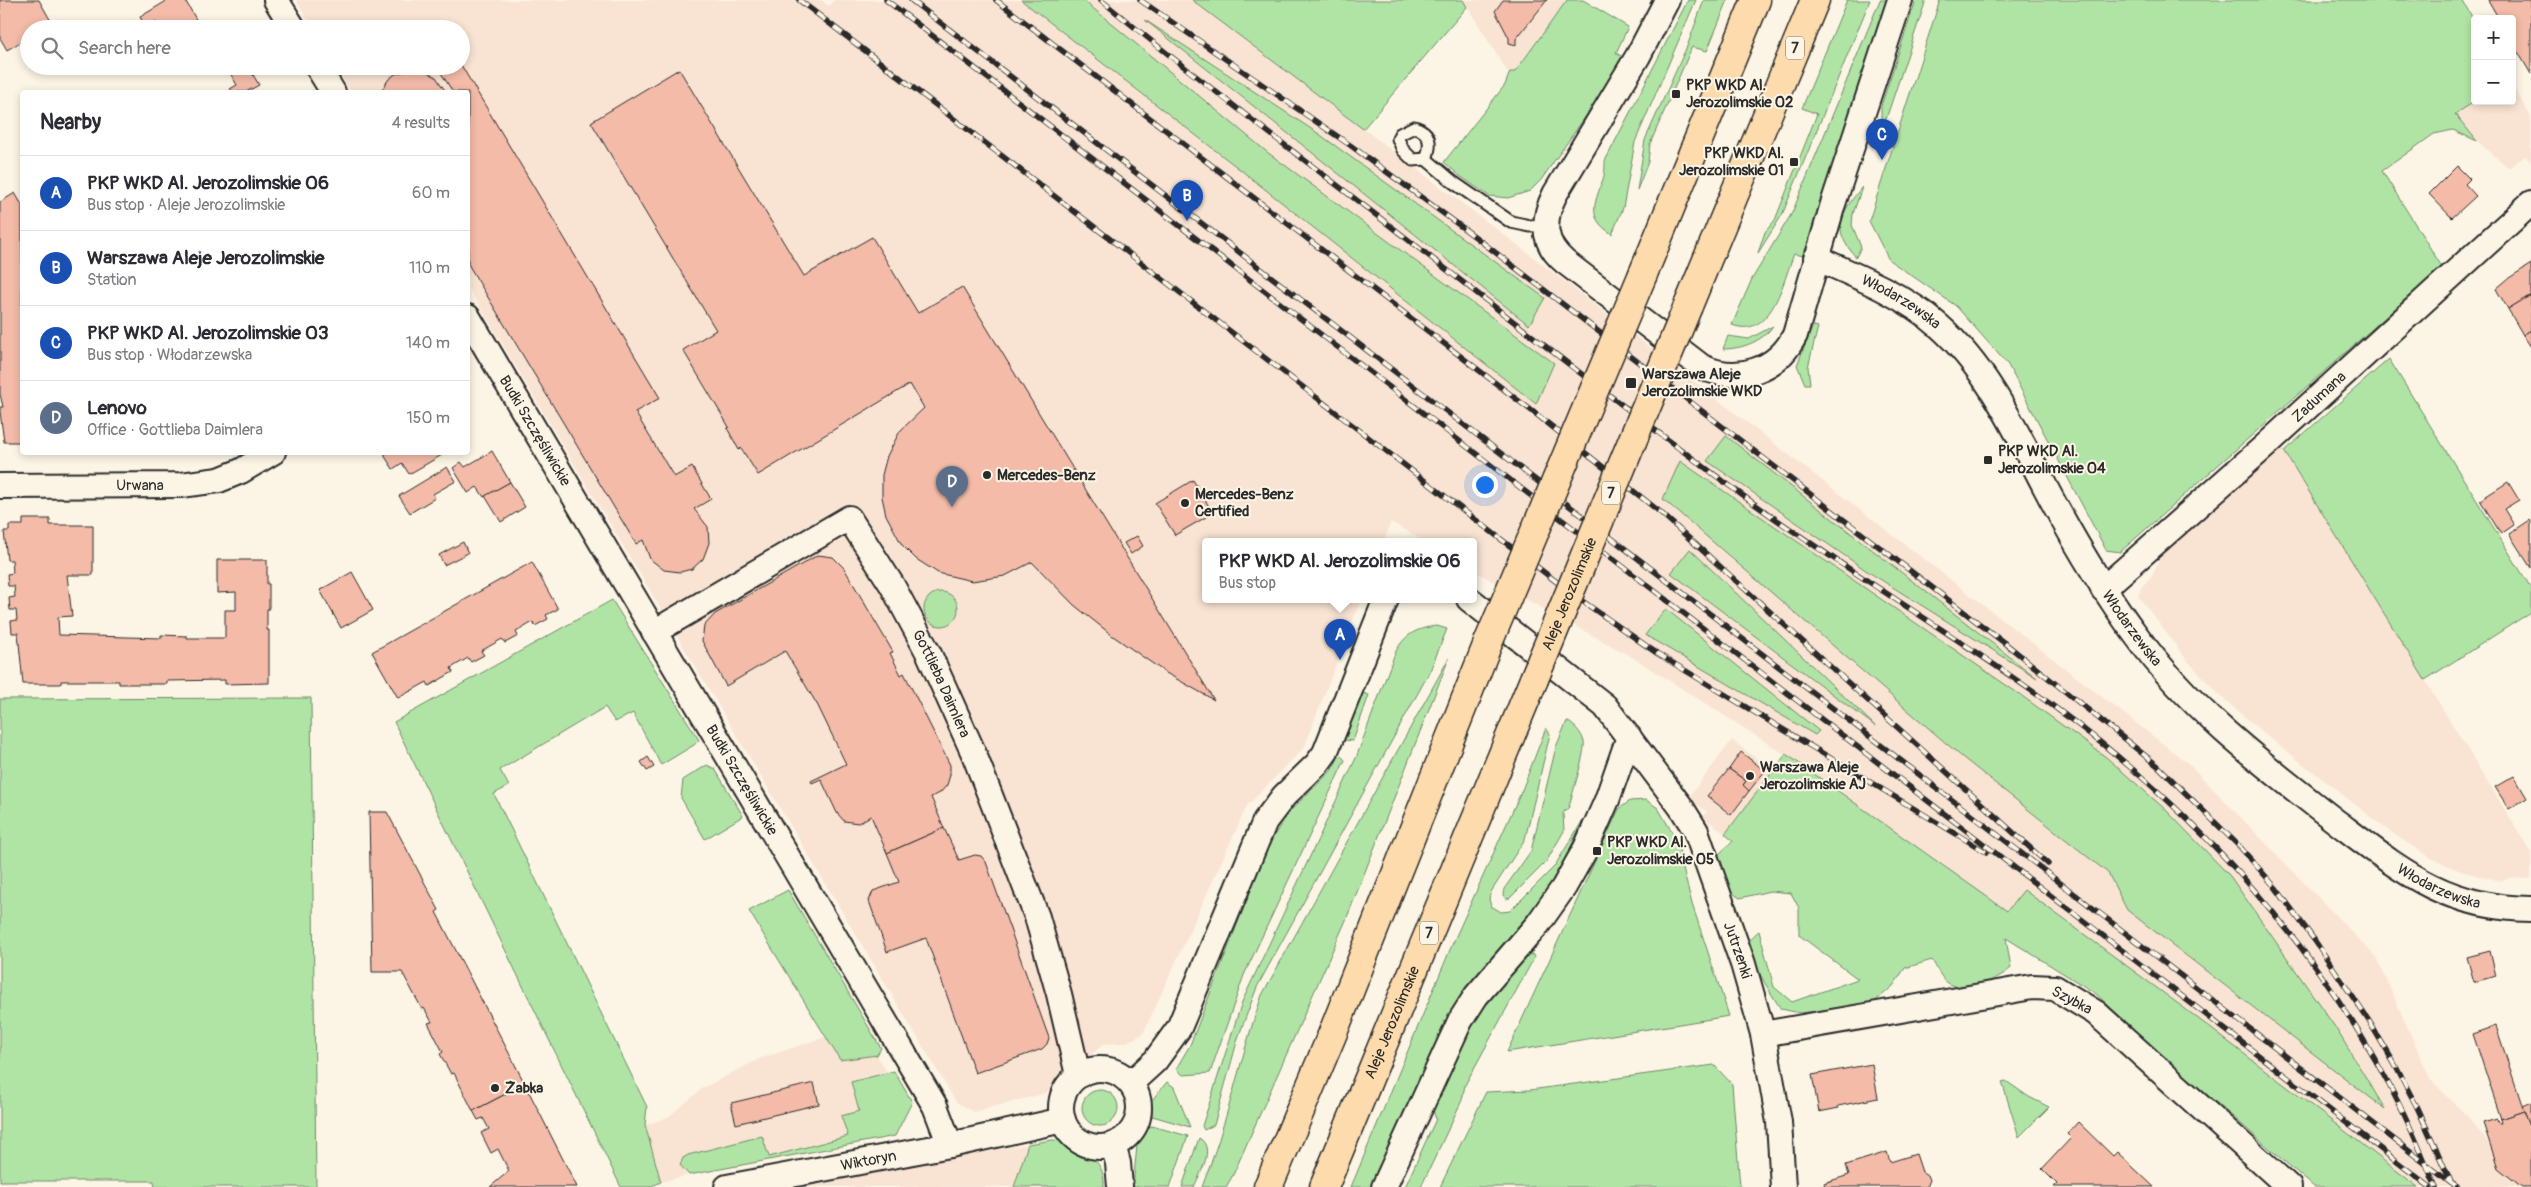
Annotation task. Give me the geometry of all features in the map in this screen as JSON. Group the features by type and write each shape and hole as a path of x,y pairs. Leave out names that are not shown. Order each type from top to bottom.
{"main road":[{"path":"1268,1187 1332,1035 1488,644 1756,0"},
{"name":"Aleje Jerozolimskie","path":"1324,1187 1815,0"}],"street":[{"path":"276,0 288,20"},
{"path":"1667,0 1638,56 1555,194 1545,224 1551,247 1565,262 1702,367 1723,374 1734,375 1756,371 1774,361 1784,353 1799,324 1816,258 1900,0"},
{"path":"322,75 331,90"},
{"name":"Zadumana","path":"2103,589 2251,458 2531,203"},
{"name":"Włodarzewska","path":"1816,258 1871,282 1906,301 1940,327 1970,358 2006,413 2103,589 2148,652 2201,710 2260,762 2388,861 2426,885 2475,904 2507,908 2531,908"},
{"name":"Budki Szczęśliwickie","path":"471,329 654,632 935,1106 950,1145"},
{"name":"Urwana","path":"0,486 181,485 219,480 241,471 268,455"},
{"name":"Gottlieba Daimlera","path":"654,632 849,518 892,585 929,654 974,754 1037,917 1059,994 1078,1075"},
{"path":"1131,1083 1156,1061 1180,1028 1265,822 1284,796 1318,764 1325,753 1384,603"},
{"name":"Jutrzenki","path":"1474,603 1592,694 1604,706 1681,807 1696,831 1743,964 1764,1034 1778,1122 1783,1187"},
{"path":"1384,1187 1460,1022 1476,996 1538,924 1564,887 1586,848 1607,800 1629,737"},
{"name":"Szybka","path":"1764,1034 2032,986 2055,988 2096,1013 2289,1187"},
{"path":"1100,1068 1122,1075 1131,1083 1137,1094 1138,1118 1133,1130 1124,1139 1113,1145 1101,1147 1089,1145 1078,1140 1069,1131 1063,1120 1061,1108 1063,1096 1069,1084 1078,1075 1100,1068"},
{"path":"950,1145 1063,1120"},
{"name":"Wiktoryn","path":"727,1187 950,1145"},
{"path":"1113,1145 1118,1163 1120,1187"}],"lane":[{"path":"1426,159 1453,182 1511,222 1530,226 1545,224"}],"shaded area":[{"path":"296,0 821,0 829,6 834,0 1192,0 1502,233 2189,764 2377,958 2431,1080 2468,1117 2523,1187 2364,1187 2007,911 1786,755 1632,657 1477,573 1477,538 1419,538 1391,522 1385,538 1202,538 1202,603 1359,603 1304,748 1247,806 1143,1034 1125,1043 1104,1044 1046,1093 974,1112 956,1102 470,290 470,90 350,90 341,75 470,75 470,20 308,20"},
{"path":"1463,0 1567,0 1514,72 1508,73"},
{"path":"2516,92 2531,117 2531,162 2525,156 2509,168 2477,141 2455,114 2471,104 2516,105"},
{"path":"2278,447 2284,451 2531,852 2531,879 2510,878 2501,881 2460,871 2429,857 2389,831 2262,732 2219,695 2186,659 2138,596 2142,586 2151,577 2161,556"},
{"path":"1732,740 1773,771 1725,834 1703,817 1707,812 1688,798"},
{"path":"825,1037 840,1060 877,1055 888,1074 851,1082 859,1111 848,1136 768,1158 762,1137 684,1171 689,1175 661,1182 645,1125 668,1117 703,1088 759,1059"},
{"path":"1028,1144 1014,1187 797,1187"}],"green space":[{"path":"1021,0 1083,0 1267,152 1554,363 1536,404 1242,171"},
{"path":"1192,0 1463,0 1467,7 1363,129"},
{"path":"1567,0 1583,0 1628,27 1616,53 1623,57 1595,103 1541,180 1530,191 1508,198 1489,196 1460,176 1444,162 1505,85 1510,72 1515,72"},
{"path":"1688,0 1696,0 1635,142 1623,208 1612,234 1599,222 1595,211 1595,204 1604,177 1605,161"},
{"path":"1704,0 1728,0 1707,51 1692,47 1650,144 1648,162 1637,190 1645,140 1688,44"},
{"path":"1847,0 1870,0 1782,215 1758,253 1765,232 1775,220 1817,114 1802,108"},
{"path":"1880,0 1887,0 1804,256 1794,254 1780,292 1766,316 1757,324 1746,327 1732,325 1752,279 1792,213"},
{"path":"1916,0 1926,0 1881,134 1881,106"},
{"path":"1940,0 2462,0 2471,15 2471,104 2455,114 2477,141 2453,130 2434,134 2382,171 2442,267 2120,552 2106,550 2008,365 1956,306 1889,260 1869,221"},
{"path":"1145,20 1319,134 1545,298 1529,325"},
{"path":"1862,187 1853,214 1852,225 1861,247 1856,257 1843,238 1841,221 1844,213"},
{"path":"1773,326 1751,344 1723,349 1728,336 1749,339"},
{"path":"1813,326 1818,327 1808,367 1810,384 1805,384 1797,365"},
{"path":"2389,359 2531,588 2531,612 2425,680 2284,451"},
{"path":"1726,436 2037,678 1867,571 1707,461"},
{"path":"1680,461 2022,696 2106,757 2166,810 2230,876 2335,1027 2385,1109 2127,910 2108,873 1962,757 1663,499"},
{"path":"1690,549 1875,726 1671,573"},
{"path":"941,592 948,593 953,597 957,602 957,616 953,621 948,625 941,626 934,625 929,621 925,616 924,609 925,602 929,597 934,593"},
{"path":"612,600 699,740 661,765 633,713 615,722 605,707 500,770 509,786 494,794 647,1107 645,1125 661,1182 649,1187 621,1187 394,722"},
{"path":"1666,609 1819,731 1815,735 1645,635"},
{"path":"1437,626 1447,629 1430,671 1257,987 1238,1038 1214,1125 1204,1130 1202,1126 1242,1002 1356,758 1395,653 1402,641 1407,637 1417,631"},
{"path":"1449,658 1346,920 1233,1175 1226,1187 1202,1187 1219,1140 1262,995"},
{"path":"1363,693 1369,695 1353,741 1344,740"},
{"path":"311,698 316,1187 155,1187 154,1181 0,1181 0,699"},
{"path":"1567,721 1580,732 1584,747 1569,807 1563,813 1564,831 1546,862 1510,898 1506,899 1503,895 1504,889 1531,851 1556,747"},
{"path":"1546,728 1550,734 1525,839 1491,892 1489,899 1491,906 1501,912 1510,911 1554,867 1583,820 1554,884 1537,907 1476,977 1449,1015 1374,1187 1351,1187 1452,945 1522,790"},
{"path":"1786,754 2007,911 2024,890 2192,1014 2418,1187 2314,1187 2158,1052 2095,993 2006,938 2011,968 1998,977 1981,984 1963,987 1948,983 1941,976 1932,960 1905,968 1893,986 1872,1004 1800,1013 1781,1009 1762,978 1750,952 1750,941 1759,931 1774,987 1792,1002 1858,979 1799,935 1799,908 1791,893 1770,891 1740,898 1731,892 1719,859 1719,854 1733,841 1725,834"},
{"path":"1340,755 1345,760 1244,975 1210,1073 1183,1075 1176,1069 1190,1045 1268,846 1287,814 1331,771"},
{"path":"707,765 715,769 743,816 705,839 681,798 683,780"},
{"path":"1646,800 1658,808 1679,844 1680,857 1692,904 1729,1016 1507,1052 1619,809 1630,801"},
{"path":"788,890 881,1048 877,1055 840,1060 749,911"},
{"path":"1531,950 1534,958 1465,1085 1462,1100 1421,1187 1405,1187 1436,1119 1432,1108 1464,1035 1481,1009"},
{"path":"1714,1065 1732,1084 1740,1187 1440,1187 1486,1092 1530,1090"},
{"path":"894,1071 912,1102 895,1136 689,1175 680,1165 683,1158 688,1155 762,1136 769,1157 848,1136 841,1116 859,1111 851,1082"},
{"path":"2006,1081 2029,1097 2049,1107 2019,1137 2002,1082"},
{"path":"1167,1082 1174,1087 1190,1127 1149,1115 1152,1100"},
{"path":"1100,1090 1113,1095 1118,1108 1113,1121 1100,1126 1087,1121 1082,1108 1087,1095"},
{"path":"1152,1126 1188,1136 1170,1187 1133,1187 1137,1145 1144,1128"},
{"path":"1199,1138 1204,1142 1206,1148 1203,1168 1194,1187 1182,1187"},
{"path":"1052,1140 1069,1144 1097,1162 1104,1179 1104,1187 1014,1187 1028,1144"}],"building":[{"path":"0,0 39,0 50,20 20,20 20,42 7,50 0,38"},
{"path":"168,0 185,0 196,20 142,20 140,17"},
{"path":"1503,0 1547,0 1516,39 1516,45 1509,43 1509,38 1495,11"},
{"path":"2488,0 2531,0 2531,74 2516,49 2516,15 2497,15"},
{"path":"679,69 804,276 872,237 918,313 962,287 1214,700 1166,673 1113,636 1074,605 1032,562 1005,576 972,581 938,573 916,559 902,545 886,515 882,497 882,475 887,456 900,431 924,408 910,384 758,475 741,448 739,450 727,428 729,427 683,350 716,330 591,122"},
{"path":"231,75 253,75 259,85 250,90 230,89 237,85"},
{"path":"394,75 433,75 445,90 382,90 388,80"},
{"path":"442,75 467,75 660,398 635,412 674,477 692,467 711,499 694,509 708,527 709,543 703,559 692,569 680,572 664,570 650,559 643,540 636,544 470,267 470,90 452,90"},
{"path":"2457,166 2470,179 2465,184 2476,196 2452,218 2429,194"},
{"path":"15,193 20,202 20,442 4,442 0,412 0,407 3,407 0,394 0,202"},
{"path":"2531,264 2531,295 2508,309 2496,289"},
{"path":"2531,295 2531,330 2523,335 2508,309"},
{"path":"2531,330 2531,347 2523,335"},
{"path":"492,451 510,482 484,497 477,487 468,493 453,468 461,462 465,467"},
{"path":"384,455 442,455 409,474 402,463 393,469"},
{"path":"447,467 456,481 433,494 435,498 410,513 399,496"},
{"path":"1193,480 1213,513 1175,535 1155,503"},
{"path":"510,482 525,507 501,522 485,496"},
{"path":"2508,482 2519,500 2504,509 2514,525 2501,534 2480,500"},
{"path":"23,519 50,519 50,525 93,525 93,575 67,575 72,616 58,617 59,635 161,638 161,635 187,636 187,638 225,638 225,610 236,610 236,592 217,593 217,560 267,560 267,584 269,584 267,630 269,630 269,683 225,684 225,680 167,681 167,684 119,684 119,681 61,681 61,684 23,684 18,633 12,633 11,621 17,620 16,610 10,610 9,598 15,597 14,586 8,586 7,574 13,573 12,560 7,560 4,531 9,531 9,525 23,525"},
{"path":"2530,520 2531,522 2531,568 2509,534"},
{"path":"1137,536 1143,546 1131,554 1124,543"},
{"path":"463,542 468,553 444,565 439,555"},
{"path":"818,555 833,557 844,568 893,652 890,653 901,675 904,673 950,765 947,785 940,793 931,797 944,828 887,853 871,816 858,823 844,821 837,813 821,779 812,783 811,781 846,764 818,706 785,651 726,686 702,641 704,626 715,614"},
{"path":"532,562 558,609 546,615 548,619 535,626 533,622 516,632 518,636 505,643 502,639 481,651 484,655 471,662 468,658 451,668 453,672 429,686 427,682 398,698 372,652"},
{"path":"352,572 373,610 341,628 320,590"},
{"name":"Warszawa Aleje Jerozolimskie AJ","path":"1741,752 1765,771 1749,791 1743,785 1746,781 1729,769"},
{"path":"648,757 654,767 647,771 641,762"},
{"path":"1729,769 1746,781 1743,785 1749,791 1731,815 1707,796"},
{"path":"2514,776 2527,798 2509,809 2495,787"},
{"path":"369,812 387,812 439,910 436,912 525,1084 473,1111 454,1073 451,1074 440,1054 443,1052 428,1023 432,1022 424,1008 422,1009 402,972 372,972"},
{"path":"944,828 959,860 975,855 981,856 986,862 1049,1038 1047,1044 1042,1049 975,1073 926,938 887,952 869,901 873,891 899,882 887,853"},
{"path":"2490,951 2496,976 2474,982 2467,957"},
{"path":"2496,1026 2524,1111 2501,1119 2473,1034"},
{"path":"1872,1064 1878,1098 1819,1112 1812,1075"},
{"path":"814,1083 819,1104 736,1124 731,1103"},
{"path":"525,1084 577,1187 490,1187 509,1171 498,1149 491,1153 481,1133 489,1129 483,1118 478,1120 473,1111"},
{"path":"2531,1102 2531,1129 2522,1106"},
{"path":"2524,1111 2531,1129 2531,1187 2522,1187 2498,1168 2483,1123 2497,1119 2498,1123 2501,1123 2500,1119"},
{"path":"2078,1122 2113,1156 2117,1152 2154,1187 2054,1187 2057,1184 2042,1169 2071,1138 2067,1134"},
{"path":"1887,1152 1890,1162 1916,1154 1922,1172 1928,1175 1930,1180 1927,1187 1825,1187 1824,1183 1849,1175 1846,1165"}],"railway":[{"path":"799,0 1575,596 1658,654 1986,852"},
{"path":"886,0 2430,1187"},
{"path":"911,0 2456,1187"},
{"path":"996,0 1536,414 1660,512 2048,864"},
{"path":"1101,0 1213,89 1661,435 1787,527 1981,655 2057,709 2110,750 2160,794 2208,840 2254,890 2297,942 2336,996 2371,1053 2403,1112 2436,1187"},
{"path":"1140,0 1350,145 1474,236 2011,648 2158,766 2240,847 2276,888 2315,941 2369,1021 2394,1063 2417,1107 2451,1182"}],"place":[{"name":"PKP WKD Al. Jerozolimskie 02","path":"1676,94"},
{"name":"PKP WKD Al. Jerozolimskie 03","path":"1882,160"},
{"name":"PKP WKD Al. Jerozolimskie 01","path":"1794,162"},
{"name":"Warszawa Aleje Jerozolimskie","path":"1187,221"},
{"name":"Warszawa Aleje Jerozolimskie WKD","path":"1631,383"},
{"name":"PKP WKD Al. Jerozolimskie 04","path":"1988,460"},
{"name":"Mercedes-Benz","path":"987,475"},
{"name":"Mercedes-Benz Certified","path":"1185,503"},
{"name":"Lenovo","path":"952,507"},
{"name":"PKP WKD Al. Jerozolimskie 06","path":"1340,660"},
{"name":"Warszawa Aleje Jerozolimskie AJ","path":"1750,776"},
{"name":"PKP WKD Al. Jerozolimskie 05","path":"1597,851"},
{"name":"Żabka","path":"495,1088"}]}
